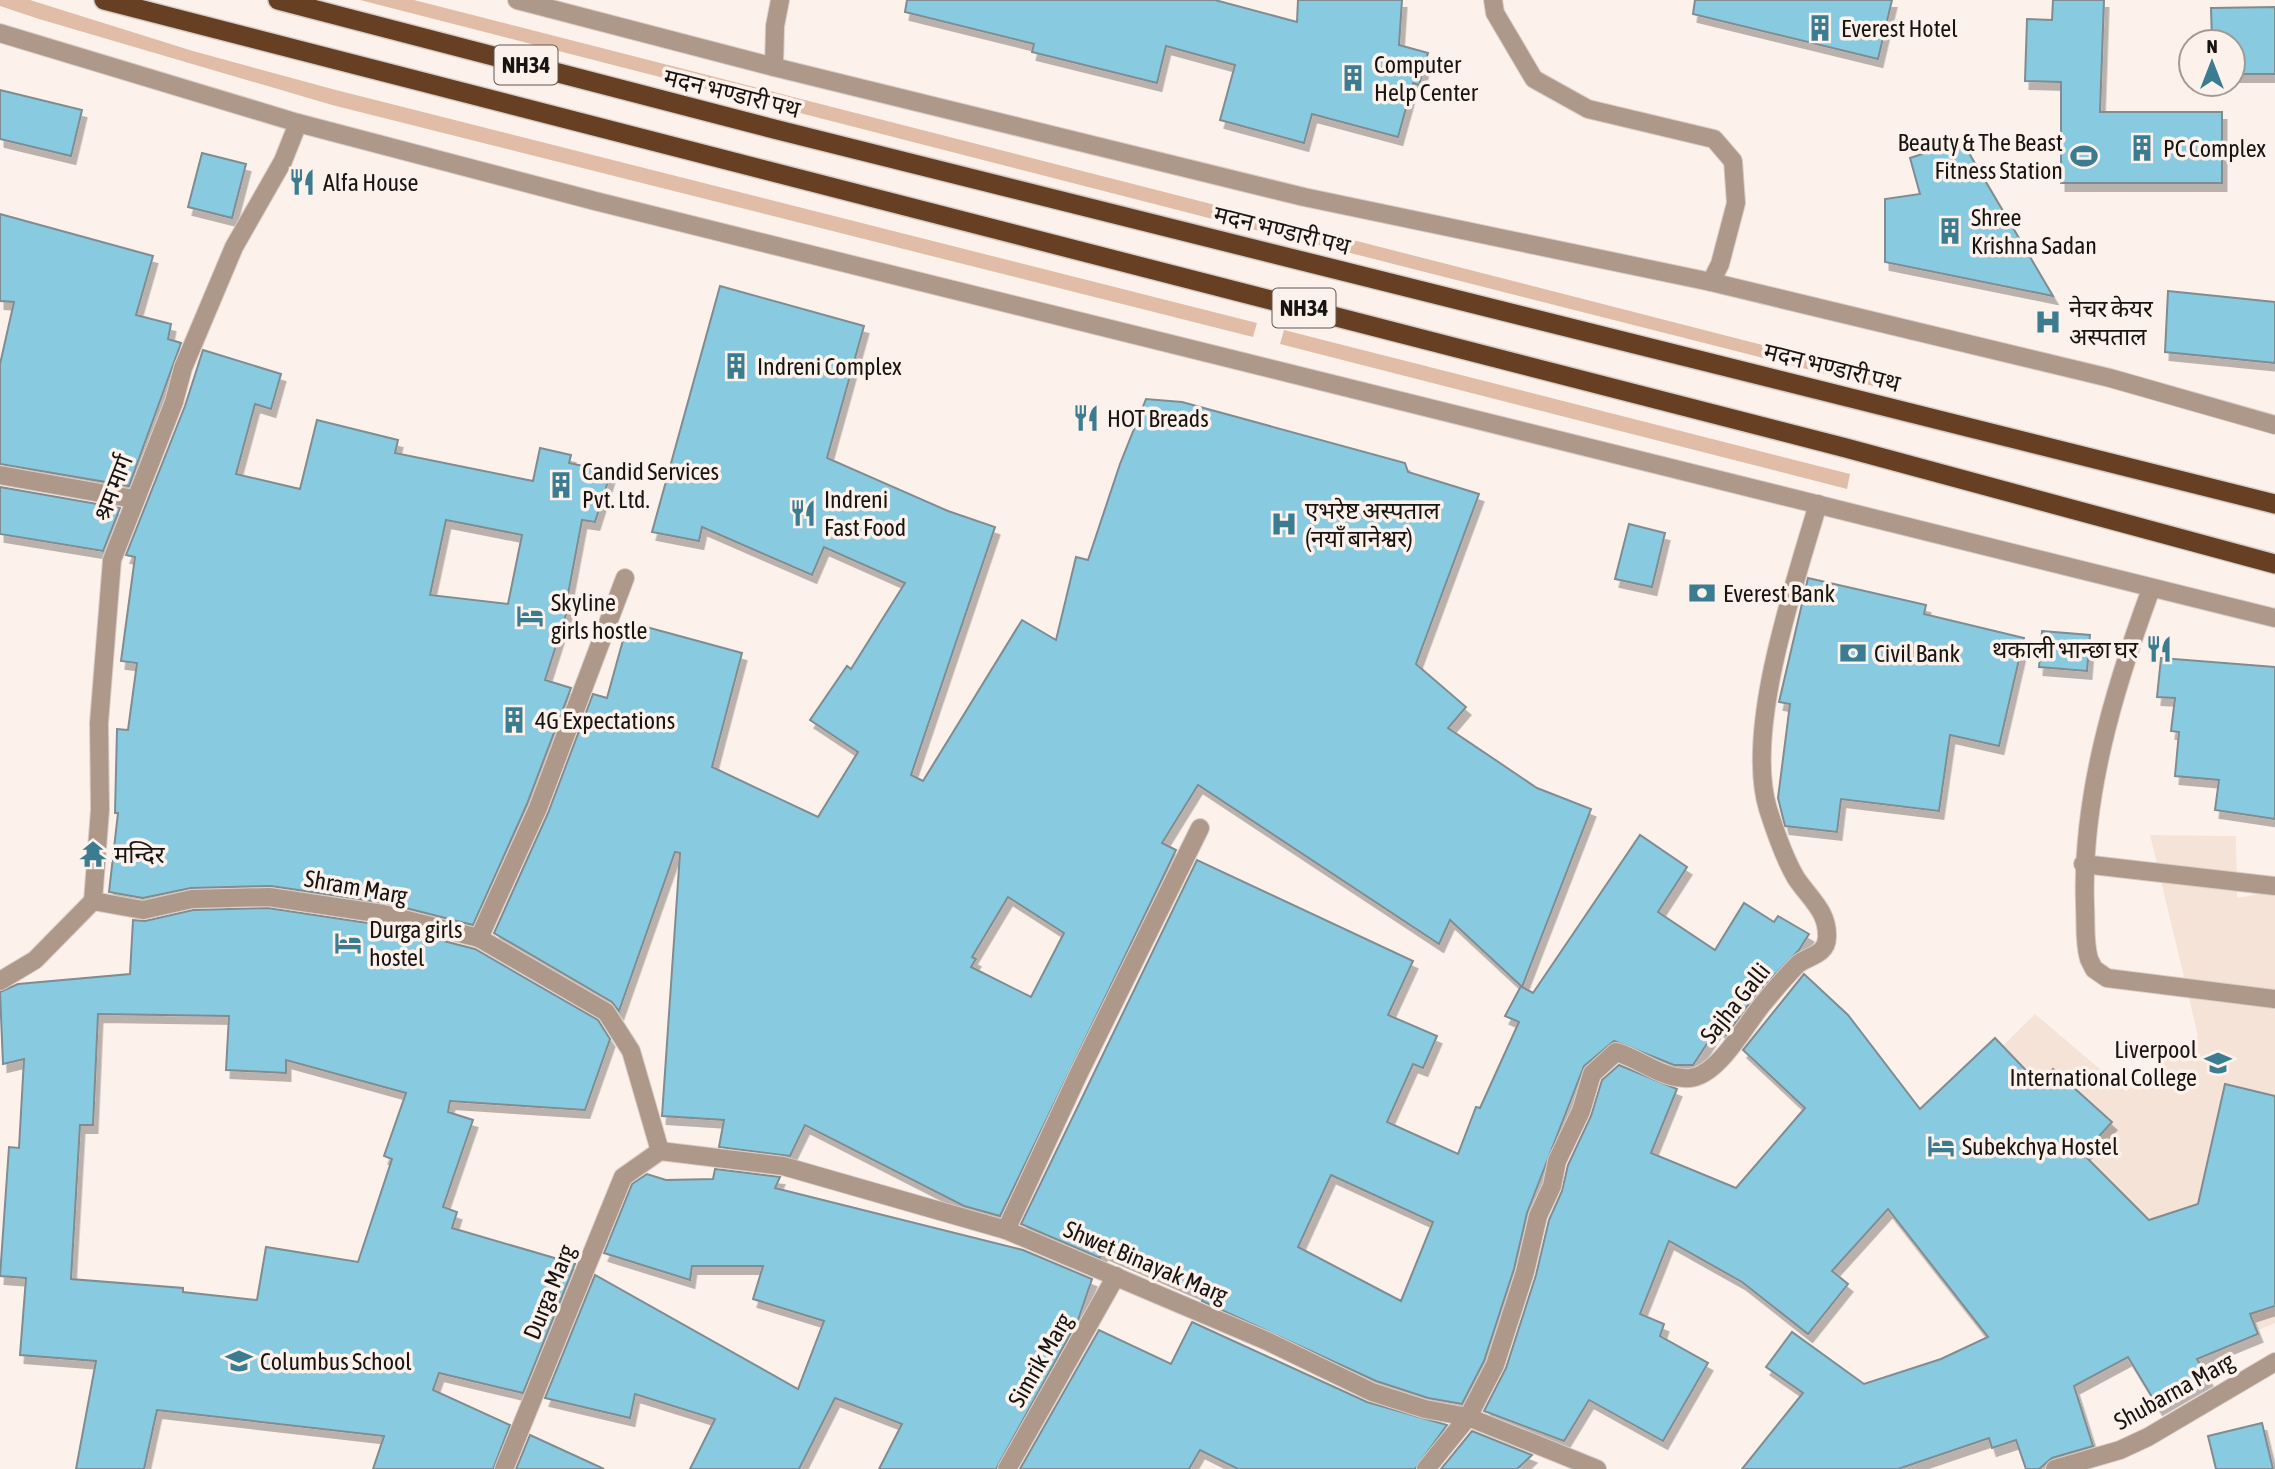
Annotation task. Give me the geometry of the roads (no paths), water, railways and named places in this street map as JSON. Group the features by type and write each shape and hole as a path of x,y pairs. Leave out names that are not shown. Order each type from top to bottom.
{"highway":[{"name":"NH34","path":"104,0 1819,441 2275,564"},
{"name":"मदन भण्डारी पथ","path":"278,0 788,132 2275,504"}],"street":[{"path":"517,0 774,67 1304,197 1711,282 2110,378 2275,425"},
{"path":"774,67 775,26 780,0"},
{"path":"1493,0 1495,13 1534,79 1588,109 1714,139 1733,161 1737,203 1720,264 1711,282"},
{"path":"0,33 298,123 1260,368 2275,618"},
{"name":"श्रम मार्ग","path":"93,901 100,810 99,723 112,560 174,401 183,368 234,247 283,161 298,123"},
{"path":"0,475 134,499"},
{"name":"Sajha Galli","path":"1468,1417 1495,1365 1525,1272 1538,1216 1552,1186 1558,1161 1581,1111 1592,1074 1616,1052 1635,1058 1656,1071 1690,1078 1713,1069 1765,1000 1800,963 1814,958 1825,945 1827,937 1822,912 1797,878 1767,807 1762,752 1768,686 1818,504"},
{"path":"479,938 538,808 625,578"},
{"path":"2151,589 2136,631 2096,771 2083,864 2086,949 2094,969 2107,978 2275,999"},
{"path":"1006,1230 1079,1073 1200,828"},
{"path":"2083,864 2275,886"},
{"name":"Shram Marg","path":"93,901 143,910 192,899 269,897 383,914 479,938 606,1012 631,1051 660,1151"},
{"path":"0,981 35,960 93,901"},
{"name":"Shwet Binayak Marg","path":"660,1151 783,1166 1006,1230 1267,1341 1372,1392 1424,1409 1468,1417 1597,1469"},
{"name":"Durga Marg","path":"504,1469 623,1177 660,1151"},
{"name":"Simrik Marg","path":"1007,1469 1116,1276"},
{"name":"Shubarna Marg","path":"2055,1469 2119,1450 2148,1437 2275,1362"},
{"path":"1426,1469 1468,1417"}],"place":[{"name":"Everest Hotel","path":"1820,28"},
{"name":"Computer Help Center","path":"1353,78"},
{"name":"PC Complex","path":"2142,148"},
{"name":"Beauty & The Beast Fitness Station","path":"2084,156"},
{"name":"Alfa House","path":"302,182"},
{"name":"Shree Krishna Sadan","path":"1950,231"},
{"name":"नेचर केयर अस्पताल","path":"2048,322"},
{"name":"Indreni Complex","path":"736,366"},
{"name":"HOT Breads","path":"1086,418"},
{"name":"Candid Services Pvt. Ltd.","path":"561,485"},
{"name":"Indreni Fast Food","path":"803,513"},
{"name":"एभरेष्ट अस्पताल (नयाँ बानेश्वर)","path":"1284,524"},
{"name":"Everest Bank","path":"1702,593"},
{"name":"Skyline girls hostle","path":"530,616"},
{"name":"थकाली भान्छा घर","path":"2159,649"},
{"name":"Civil Bank","path":"1853,653"},
{"name":"4G Expectations","path":"514,720"},
{"name":"मन्दिर","path":"93,854"},
{"name":"Durga girls hostel","path":"348,943"},
{"name":"Liverpool International College","path":"2218,1063"},
{"name":"Subekchya Hostel","path":"1941,1146"},
{"name":"Columbus School","path":"239,1361"}]}
